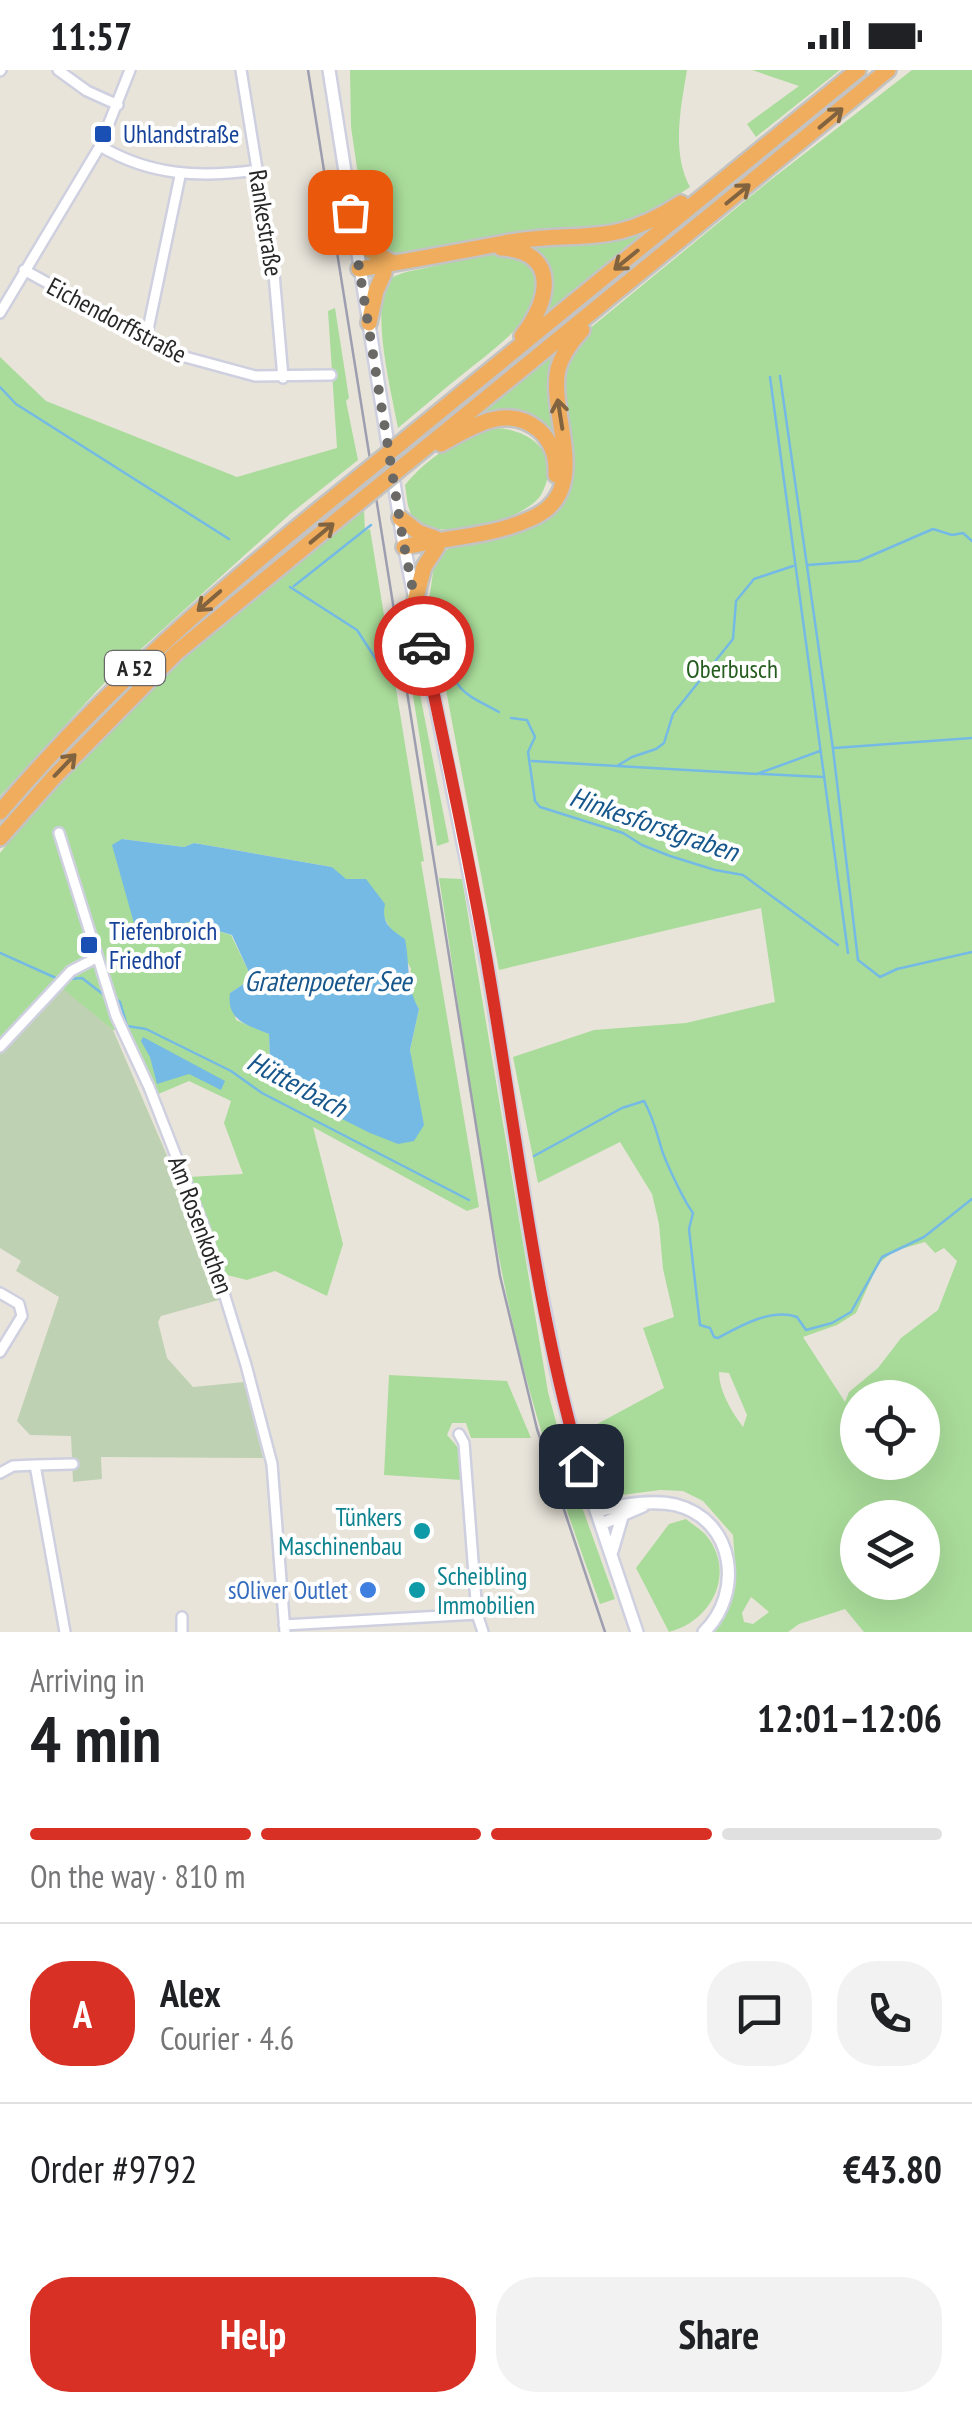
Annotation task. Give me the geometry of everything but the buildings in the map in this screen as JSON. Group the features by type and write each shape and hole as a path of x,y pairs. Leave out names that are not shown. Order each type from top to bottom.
{"highway":[{"name":"A 52","path":"0,812 81,720 165,640 858,70"},
{"name":"A 52","path":"0,838 54,777 176,654 888,70"},
{"path":"360,273 525,240 618,234 666,214 756,154"},
{"path":"355,242 394,267"},
{"path":"488,248 518,250 529,255 544,274 545,299 532,324 506,356"},
{"path":"368,323 376,290 394,267"},
{"path":"405,551 536,518 558,494 566,462 556,386 558,369 574,338 608,300"},
{"path":"407,463 481,422 509,418 536,427 554,453 556,478 543,503 518,523"},
{"path":"400,518 418,532 443,542"},
{"path":"415,600 426,562 443,542"}],"main road":[{"path":"329,70 405,551 488,969 532,1246 559,1383 581,1466 637,1632"},
{"path":"599,1518 648,1504 672,1504 710,1524 727,1554 729,1590 714,1622 704,1632"},
{"path":"599,1518 622,1517 648,1504"},
{"path":"612,1552 622,1517"}],"street":[{"path":"58,70 87,91 118,105"},
{"path":"0,314 100,146 130,70"},
{"name":"Rankestraße","path":"241,70 274,274 282,378"},
{"path":"100,146 134,163 180,176 258,170"},
{"path":"146,340 180,176"},
{"name":"Eichendorffstraße","path":"24,270 178,356 255,376 331,375"},
{"name":"Am Rosenkothen","path":"58,832 116,1016 149,1087 204,1228 246,1364 272,1464 285,1628"},
{"path":"0,1047 72,971 96,958"},
{"path":"0,1293 18,1304 22,1316 0,1352"},
{"path":"459,1434 464,1444 477,1614 482,1632"},
{"path":"0,1473 13,1466 73,1464"},
{"path":"34,1466 65,1632"},
{"path":"285,1628 477,1614"},
{"path":"182,1617 182,1632"}],"green space":[{"path":"350,70 687,70 679,144 690,187 646,216 606,229 497,236 409,254 381,251 368,243 351,127"},
{"path":"752,70 840,70 756,137 747,124 799,86"},
{"name":"Oberbusch","path":"912,70 972,70 972,1632 864,1632 845,1609 799,1624 788,1632 712,1632 729,1608 736,1576 733,1535 703,1501 683,1491 607,1497 595,1466 586,1430 664,1388 643,1328 674,1317 663,1269 659,1224 652,1194 620,1142 538,1183 513,1057 594,1030 686,1023 775,1002 761,908 499,970 429,600 435,559 442,552 561,498 562,390 567,360 583,334","holes":["925,1242 935,1253 944,1248 957,1261 938,1310 901,1338 864,1380 940,1380 940,1480 840,1480 840,1394 803,1337 837,1325 856,1313 878,1264 894,1251","719,1372 729,1373 747,1415 743,1427 727,1401","751,1597 769,1612 753,1624 744,1622 742,1613"]},
{"path":"654,224 538,319 544,308 531,250 534,243 605,241"},
{"path":"500,252 527,264 539,278 539,295 531,312 498,346 398,428 384,350 385,290 392,278 406,272"},
{"path":"335,308 349,398 346,401 358,460 290,514 107,680 0,796 0,357 46,401 237,477 337,448 328,311"},
{"path":"566,344 560,435 552,441 529,416 469,424"},
{"path":"495,428 520,433 540,446 548,467 542,493 519,512 482,525 443,529 416,521 409,509 405,485 446,449"},
{"path":"364,510 479,1207 467,1211 313,1127 343,1244 327,1296 275,1271 247,1280 223,1274 188,1177 243,1174 224,1123 231,1101 189,1081 156,1095 129,1030 113,1030 54,983 0,1044 0,853 55,786 148,691 213,632","holes":["122,839 184,847 194,843 332,867 383,915 411,969 408,991 419,1009 410,1050 414,1086 270,1065 269,1034 236,1020 230,993 248,981 248,970 231,935 188,922 155,933"]},
{"path":"408,664 414,664 449,842 437,846"},
{"path":"439,878 462,879 548,1392 569,1471 615,1599 600,1604 536,1414 506,1292"},
{"path":"62,988 113,1030 199,1230 222,1299 161,1316 158,1322 167,1358 193,1387 244,1382 263,1458 101,1457 102,1479 73,1482 71,1436 30,1435 17,1421 59,1297 16,1271 21,1261 0,1248 0,1051"},
{"path":"389,1375 507,1381 531,1438 471,1438 466,1423 452,1423 447,1435 462,1452 462,1480 384,1475"},
{"path":"686,1519 705,1534 714,1548 719,1578 716,1593 698,1617 669,1632 636,1568 669,1524"}],"water":[{"name":"Gratenpoeter See","path":"122,839 184,847 194,843 332,867 346,879 366,879 385,904 388,925 405,939 410,984 419,1009 410,1050 424,1125 414,1141 398,1144 286,1091 270,1065 269,1034 240,1021 231,1010 230,993 248,981 248,970 232,935 188,922 155,933 135,927 112,845"},
{"path":"143,1037 225,1081 221,1090 189,1074 157,1084 141,1041"}],"waterway":[{"path":"780,376 833,749 858,960 880,977 897,969 972,952"},
{"path":"770,377 848,953"},
{"name":"Hinkesforstgraben","path":"0,387 16,404 229,539"},
{"path":"294,586 371,525"},
{"path":"808,565 859,561 933,529 952,535 963,533 972,541"},
{"path":"532,761 617,766 656,749 664,743 673,714 733,639 736,601 754,579 793,566"},
{"name":"Hinkesforstgraben","path":"290,587 357,630 379,664 391,664"},
{"name":"Hinkesforstgraben","path":"443,657 464,691 499,712"},
{"name":"Hinkesforstgraben","path":"511,718 527,720 535,737 528,752 535,801 540,807 623,833 670,856 743,875 838,945"},
{"path":"834,748 972,738"},
{"path":"617,766 757,774 820,751"},
{"path":"761,774 823,777"},
{"name":"Hütterbach","path":"0,953 56,978"},
{"name":"Hütterbach","path":"70,979 82,978 104,995"},
{"name":"Hütterbach","path":"116,999 127,1026 146,1029 231,1071 262,1093 469,1200"},
{"name":"Hütterbach","path":"534,1156 622,1108 644,1101 666,1162 693,1213 689,1229 700,1325 710,1328 718,1338 777,1315 797,1317 806,1330 832,1323 851,1312 882,1257 924,1237 972,1199"}],"railway":[{"path":"308,70 500,1276 537,1429 605,1632"}],"way so far":[{"path":"350,212 424,646"}],"place":[{"name":"Uhlandstraße","path":"103,134"},
{"name":"Tiefenbroich Friedhof","path":"89,945"},
{"name":"Tünkers Maschinenbau","path":"422,1531"},
{"name":"sOliver Outlet","path":"368,1590"},
{"name":"Scheibling Immobilien","path":"417,1590"}],"route":[{"path":"424,646 488,969 532,1246 568,1424 581,1466"}]}
